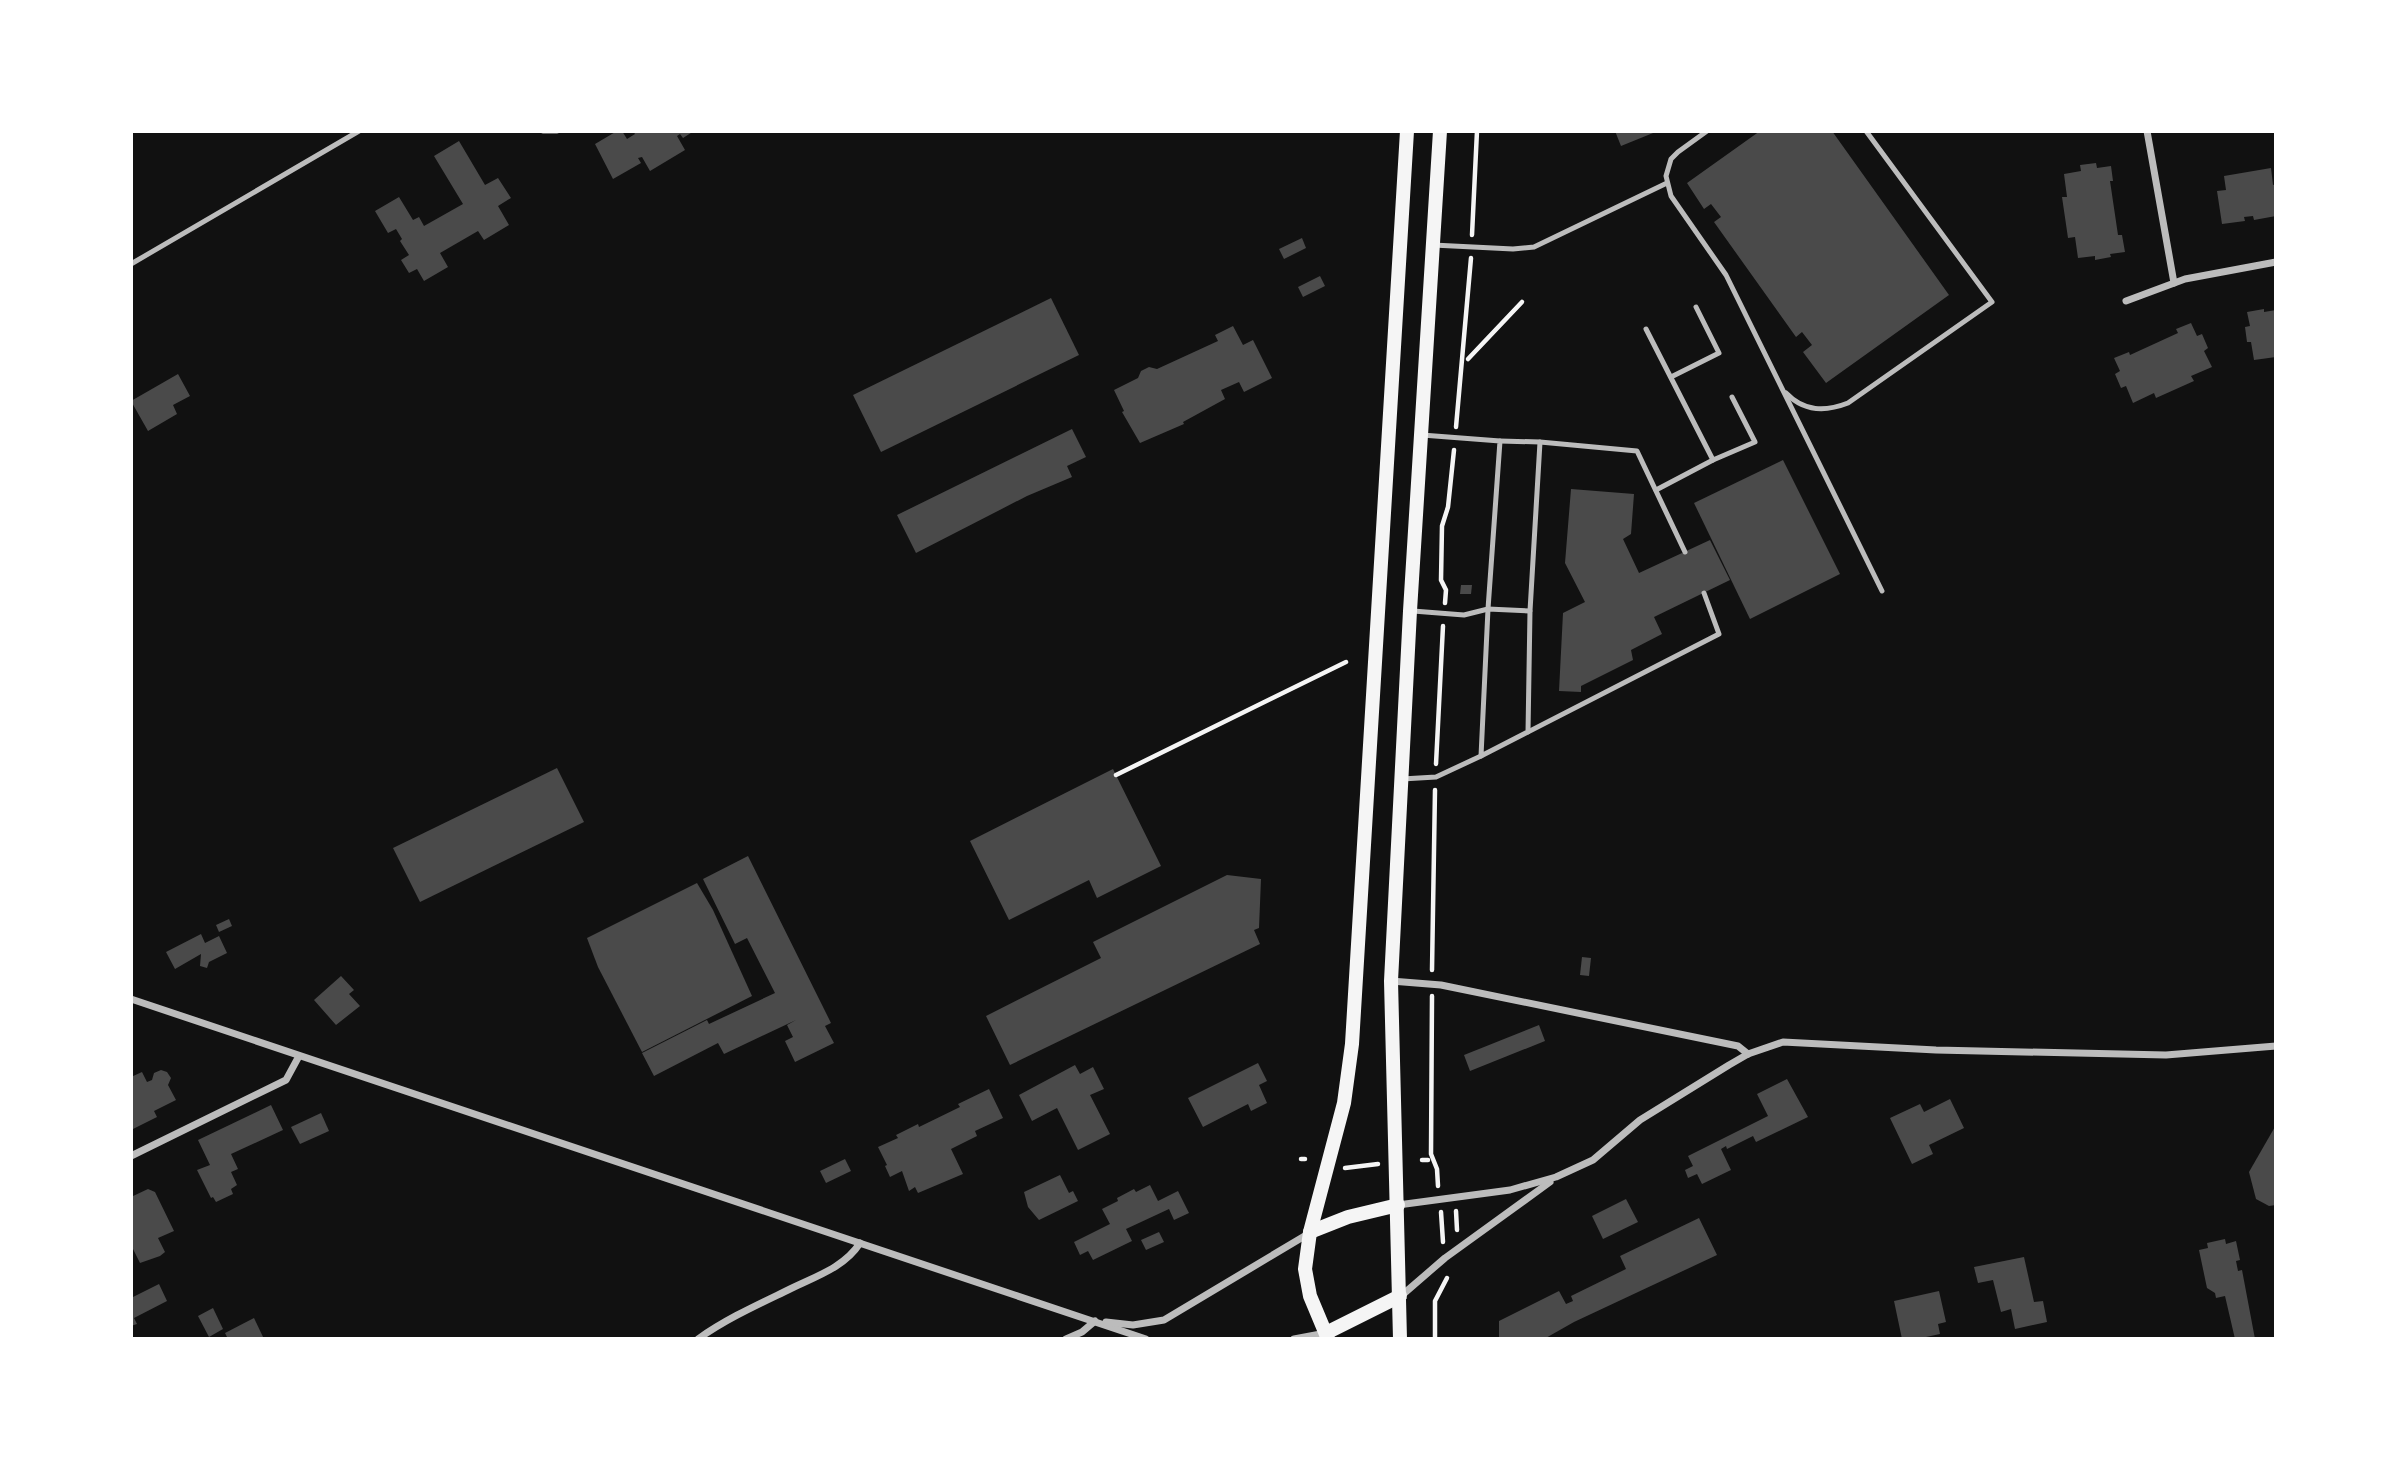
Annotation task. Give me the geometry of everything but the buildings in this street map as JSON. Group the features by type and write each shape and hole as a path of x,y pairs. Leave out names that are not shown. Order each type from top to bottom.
{"main road":[{"path":"1400,1296 1327,1336 1307,1284 1305,1269 1310,1232 1344,1103 1352,1044 1407,131"},
{"path":"1400,1339 1391,981 1420,435 1440,131"},
{"path":"1310,1232 1348,1217 1398,1205"}],"street":[{"path":"2147,131 2174,283"},
{"path":"2126,301 2185,279 2276,261"},
{"path":"1391,981 1441,985 1738,1046 1748,1055"},
{"path":"133,1002 299,1055 1146,1339"},
{"path":"1398,1205 1510,1190 1556,1177 1593,1160 1640,1120 1748,1055 1783,1042 1936,1050 2166,1055 2276,1046"},
{"path":"131,1156 286,1080 299,1055"},
{"path":"1400,1296 1445,1258 1556,1177"},
{"path":"1066,1339 1083,1332 1095,1321 1133,1325 1164,1320 1310,1232"},
{"path":"698,1339 719,1324 834,1268 852,1255 860,1243"},
{"path":"1294,1339 1327,1336"}],"lane":[{"path":"131,264 359,131"},
{"path":"543,131 557,131"},
{"path":"1706,131 1671,159 1667,168 1667,183 1678,208 1727,275 1882,591"},
{"path":"1782,388 1793,400 1806,407 1838,407 1992,302 1866,131"},
{"path":"1433,245 1513,249 1534,247 1667,183"},
{"path":"1671,377 1719,354 1696,307"},
{"path":"1646,330 1713,460"},
{"path":"1656,490 1713,460 1755,442 1732,397"},
{"path":"1420,435 1637,451 1685,552"},
{"path":"1481,756 1500,441"},
{"path":"1528,732 1530,611 1540,442"},
{"path":"1401,779 1436,777 1719,634 1704,593"},
{"path":"1410,611 1464,615 1488,609 1530,611"}],"path":[{"path":"1472,235 1477,131"},
{"path":"1468,359 1522,302"},
{"path":"1116,775 1346,662"},
{"path":"1432,995 1431,1154 1437,1169 1438,1182"},
{"path":"1341,1169 1382,1164"},
{"path":"1456,1210 1457,1230"},
{"path":"1441,1212 1443,1242"},
{"path":"1435,1339 1435,1301 1447,1278 1446,1267"}]}
